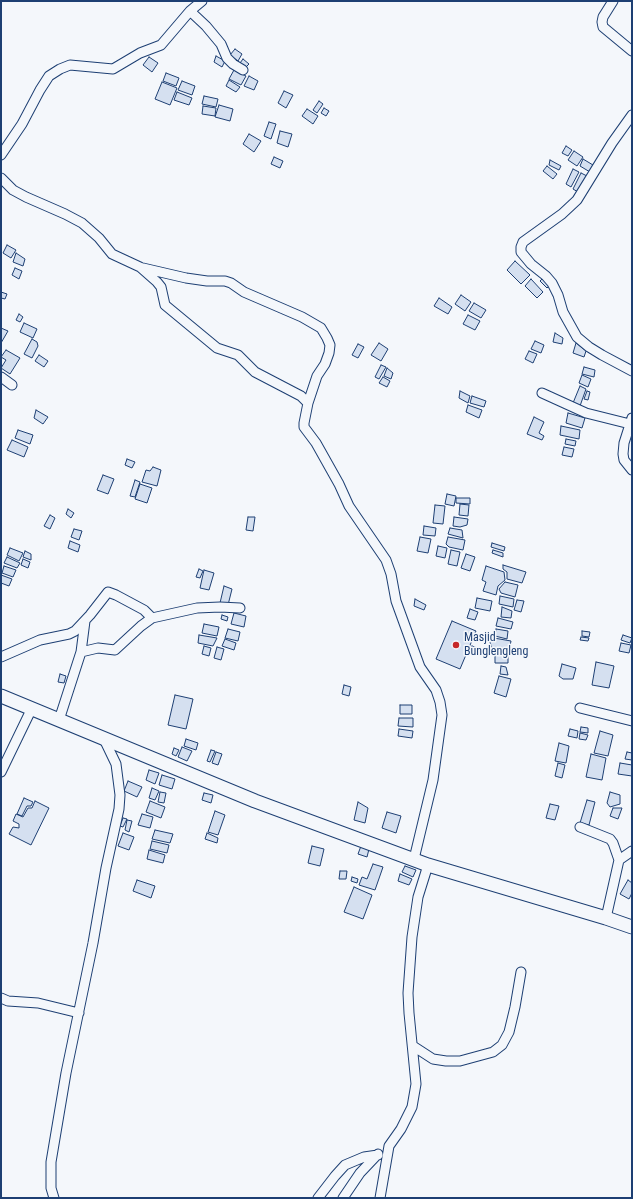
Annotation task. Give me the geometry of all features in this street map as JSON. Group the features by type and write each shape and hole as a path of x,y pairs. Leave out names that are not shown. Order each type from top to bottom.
{"street":[{"path":"1,155 22,124 49,76 70,65 113,69 140,52 161,45 190,11 202,1"},
{"path":"613,1 603,17 603,27 632,51"},
{"path":"190,11 206,26 221,44 227,58 243,70"},
{"path":"632,115 612,143 577,200 562,214 523,242 521,247 521,252 531,264 552,283 558,295 563,312 577,337 595,351 632,371"},
{"path":"1,178 13,190 26,198 65,214 82,223 99,238 112,254 140,267 186,278 207,281 225,281 231,283 244,292 302,317 321,328 330,345 329,353 325,364 317,376 308,403 304,427 320,450 339,484 349,506 386,560 391,574 396,601 420,667 436,690 440,702 442,715 433,780 414,859"},
{"path":"140,267 161,287 165,305 174,314 195,329 217,348 238,355 255,372 301,396 308,403"},
{"path":"1,377 12,385"},
{"path":"542,393 586,413 631,421 624,443 623,454 627,466 632,470"},
{"path":"1,657 40,640 69,634 80,627 108,592 144,610 152,618"},
{"path":"81,652 98,648 115,650 152,618 197,608 240,608"},
{"path":"59,720 81,652 85,621"},
{"path":"1,696 290,814 428,865 632,927"},
{"path":"1,772 32,708"},
{"path":"580,708 632,720"},
{"path":"54,1198 51,1188 51,1162 66,1073 94,943 103,882 119,809 120,795 116,764 104,739"},
{"path":"580,827 610,839 619,860 606,918"},
{"path":"619,860 632,851"},
{"path":"343,1198 360,1173 389,1146 402,1129 412,1107 416,1084 408,993 418,898 428,865"},
{"path":"413,1046 433,1059 446,1061 460,1061 493,1052 502,1045 509,1032 521,972"},
{"path":"1,998 8,1001 38,1002 79,1013"},
{"path":"380,1198 389,1146"},
{"path":"318,1198 345,1165 364,1157 378,1155"}],"building":[{"path":"235,49 242,54 238,61 230,55"},
{"path":"216,56 225,61 222,67 214,62"},
{"path":"149,57 158,63 152,72 143,65"},
{"path":"243,59 249,64 246,67 240,63"},
{"path":"234,70 246,76 241,85 229,79"},
{"path":"166,73 179,78 176,86 163,81"},
{"path":"249,76 258,81 254,90 244,86"},
{"path":"229,80 240,87 236,92 226,86"},
{"path":"182,81 195,86 192,95 178,90"},
{"path":"162,82 177,88 170,105 155,99"},
{"path":"284,91 293,95 286,108 278,103"},
{"path":"177,92 192,98 189,105 174,100"},
{"path":"204,96 218,99 216,107 202,104"},
{"path":"319,101 323,104 317,113 313,110"},
{"path":"219,105 233,109 230,121 215,117"},
{"path":"203,106 216,108 215,116 202,114"},
{"path":"324,108 329,111 326,116 321,113"},
{"path":"307,109 318,116 313,124 302,116"},
{"path":"269,122 276,124 271,139 264,136"},
{"path":"280,131 292,134 288,147 277,143"},
{"path":"249,134 261,141 254,152 243,144"},
{"path":"566,146 572,150 568,156 562,153"},
{"path":"574,151 583,157 577,166 568,160"},
{"path":"274,157 283,161 280,168 271,164"},
{"path":"583,159 593,165 590,172 580,166"},
{"path":"550,160 561,166 559,170 549,165"},
{"path":"547,166 557,174 553,179 543,171"},
{"path":"573,169 579,172 571,187 566,184"},
{"path":"581,173 587,176 578,192 573,189"},
{"path":"7,245 16,250 11,258 3,253"},
{"path":"16,253 25,259 23,266 13,262"},
{"path":"515,261 530,275 521,284 507,270"},
{"path":"15,268 22,271 19,279 12,275"},
{"path":"543,278 550,285 547,288 540,281"},
{"path":"531,279 543,292 537,298 525,286"},
{"path":"1,292 7,294 5,299 1,298"},
{"path":"461,295 471,302 465,311 455,304"},
{"path":"439,298 452,307 448,314 434,306"},
{"path":"474,303 486,310 481,318 469,311"},
{"path":"19,314 23,317 20,322 16,320"},
{"path":"468,315 480,321 475,330 463,324"},
{"path":"24,323 37,329 33,338 20,332"},
{"path":"1,328 8,331 1,343"},
{"path":"555,333 563,338 562,344 553,342"},
{"path":"32,339 37,342 38,346 32,358 24,354"},
{"path":"535,341 544,345 541,353 531,349"},
{"path":"379,343 388,349 381,361 371,355"},
{"path":"576,343 586,351 584,357 573,353"},
{"path":"358,344 364,347 358,358 352,355"},
{"path":"6,350 20,358 10,374 1,368 6,360 1,357"},
{"path":"529,351 537,354 533,363 525,359"},
{"path":"39,355 48,361 44,367 35,361"},
{"path":"381,365 386,367 379,379 375,377"},
{"path":"584,367 595,370 594,377 582,374"},
{"path":"387,368 393,373 391,379 384,376"},
{"path":"582,375 591,379 588,387 579,383"},
{"path":"383,377 390,381 387,387 379,383"},
{"path":"580,386 586,389 580,406 573,403"},
{"path":"460,391 470,396 468,403 459,398"},
{"path":"587,391 590,392 588,400 584,399"},
{"path":"472,396 486,401 484,407 470,403"},
{"path":"468,405 482,410 479,418 466,412"},
{"path":"36,410 48,417 43,424 34,418"},
{"path":"568,413 585,418 582,428 566,423"},
{"path":"534,417 544,422 539,433 544,436 542,440 527,434"},
{"path":"561,426 580,430 579,439 560,435"},
{"path":"18,430 33,435 30,444 15,438"},
{"path":"566,439 576,441 575,446 565,444"},
{"path":"12,440 28,447 24,457 7,450"},
{"path":"564,447 574,449 572,457 562,455"},
{"path":"127,459 135,462 132,468 125,465"},
{"path":"153,467 161,470 157,486 142,482 146,470 150,471"},
{"path":"103,475 114,479 108,494 97,490"},
{"path":"135,480 140,482 135,497 130,496"},
{"path":"140,484 152,488 147,503 135,499"},
{"path":"447,494 456,496 454,506 445,504"},
{"path":"456,498 470,498 470,504 456,503"},
{"path":"460,504 469,505 468,516 459,515"},
{"path":"435,505 445,506 443,524 433,523"},
{"path":"68,509 74,513 71,518 66,514"},
{"path":"50,515 55,518 50,529 44,526"},
{"path":"248,517 255,517 253,531 246,530"},
{"path":"454,517 468,519 467,525 460,527 453,526"},
{"path":"424,526 436,528 435,536 423,535"},
{"path":"450,528 462,530 463,538 448,534"},
{"path":"74,529 82,531 79,540 71,537"},
{"path":"420,537 431,539 428,553 417,551"},
{"path":"448,537 465,540 463,550 449,547 446,544"},
{"path":"70,541 80,545 78,552 68,548"},
{"path":"492,543 505,547 504,551 491,547"},
{"path":"438,546 447,548 445,558 436,556"},
{"path":"10,548 23,553 19,561 7,555"},
{"path":"451,550 460,552 457,566 448,564"},
{"path":"493,550 503,553 503,557 492,553"},
{"path":"25,551 31,554 31,560 23,557"},
{"path":"466,554 475,557 470,571 461,568"},
{"path":"7,557 20,563 17,568 4,563"},
{"path":"23,559 30,562 28,568 21,565"},
{"path":"503,565 526,572 522,583 507,579 507,572 503,569"},
{"path":"4,566 16,570 13,577 2,573"},
{"path":"486,566 504,572 505,580 498,586 496,595 483,591 486,582 482,580"},
{"path":"199,569 203,571 200,578 196,577"},
{"path":"204,570 214,573 209,590 200,588"},
{"path":"1,575 12,579 9,586 1,583"},
{"path":"505,582 518,585 515,597 501,593 499,589"},
{"path":"224,586 232,589 228,605 220,603"},
{"path":"500,596 514,599 513,607 499,604"},
{"path":"477,598 492,601 490,611 475,608"},
{"path":"415,599 426,605 424,610 414,606"},
{"path":"517,600 524,601 521,612 514,610"},
{"path":"502,607 512,611 511,618 501,617"},
{"path":"470,609 478,612 475,620 467,618"},
{"path":"234,613 246,616 244,627 231,624"},
{"path":"222,615 228,617 227,621 221,619"},
{"path":"498,618 513,622 511,629 496,626"},
{"name":"Masjid Bunglengleng","path":"452,621 476,631 460,669 436,659"},
{"path":"204,624 219,627 217,636 202,633"},
{"path":"228,629 240,632 238,641 225,638"},
{"path":"496,629 508,631 507,639 495,636"},
{"path":"582,631 590,632 589,637 582,636"},
{"path":"199,635 217,638 213,646 198,643"},
{"path":"623,635 632,638 630,643 621,640"},
{"path":"488,637 511,641 509,651 492,648"},
{"path":"581,637 589,638 588,641 580,640"},
{"path":"225,639 236,643 234,650 222,646"},
{"path":"621,643 631,645 629,653 619,651"},
{"path":"204,646 211,648 209,656 202,654"},
{"path":"472,646 477,648 475,655 470,653"},
{"path":"217,647 224,649 221,660 214,658"},
{"path":"495,653 508,653 508,663 495,663"},
{"path":"596,662 614,666 609,688 592,685"},
{"path":"562,664 576,668 573,679 563,679 559,676"},
{"path":"501,666 506,667 508,675 500,674"},
{"path":"60,674 66,676 64,683 58,682"},
{"path":"499,676 511,679 506,697 494,693"},
{"path":"344,685 351,687 349,696 342,694"},
{"path":"175,695 193,699 186,729 168,725"},
{"path":"400,705 412,705 412,714 400,714"},
{"path":"399,718 413,718 413,727 398,726"},
{"path":"581,727 588,728 588,733 580,732"},
{"path":"399,729 413,731 412,738 398,736"},
{"path":"570,729 578,731 577,738 568,736"},
{"path":"600,731 613,735 608,756 594,753"},
{"path":"580,733 588,735 586,740 579,739"},
{"path":"186,739 198,743 196,750 184,746"},
{"path":"559,743 569,746 566,763 555,761"},
{"path":"182,747 192,751 187,761 178,757"},
{"path":"174,748 179,750 176,756 172,754"},
{"path":"211,750 215,751 210,762 207,761"},
{"path":"216,752 222,754 218,765 212,763"},
{"path":"627,752 632,753 632,760 625,759"},
{"path":"591,754 606,758 602,780 586,777"},
{"path":"558,763 565,765 562,778 555,776"},
{"path":"620,763 632,765 632,776 618,774"},
{"path":"149,770 159,773 155,784 146,780"},
{"path":"162,775 175,779 172,789 159,785"},
{"path":"128,781 142,787 137,797 124,791"},
{"path":"152,788 159,791 155,800 149,798"},
{"path":"160,792 166,793 164,803 158,802"},
{"path":"610,792 620,795 620,804 610,807 607,803"},
{"path":"204,793 213,795 211,803 202,800"},
{"path":"24,798 33,802 31,806 27,806 22,816 17,814"},
{"path":"587,800 595,802 589,825 580,823"},
{"path":"35,801 49,808 31,845 9,834 13,827 19,828 19,824 13,821 16,814 23,817 28,808 32,808"},
{"path":"150,801 165,807 161,818 146,812"},
{"path":"358,802 368,808 365,823 354,820"},
{"path":"550,804 559,806 555,820 546,818"},
{"path":"613,808 622,808 618,819 610,816"},
{"path":"215,811 225,815 218,835 208,832"},
{"path":"387,812 401,816 396,833 382,828"},
{"path":"142,814 153,817 150,828 138,825"},
{"path":"123,818 127,819 123,827 120,826"},
{"path":"127,820 132,821 129,832 125,830"},
{"path":"155,830 173,834 170,843 152,839"},
{"path":"123,833 134,837 129,850 118,846"},
{"path":"207,833 218,838 217,843 205,839"},
{"path":"152,841 169,845 167,853 150,849"},
{"path":"312,846 324,849 320,866 308,863"},
{"path":"361,846 369,849 367,857 358,854"},
{"path":"149,850 165,855 163,863 147,859"},
{"path":"373,864 383,867 375,890 359,885 362,877 367,879"},
{"path":"405,866 416,870 413,877 402,872"},
{"path":"340,871 347,871 346,879 339,879"},
{"path":"400,874 412,879 409,885 398,881"},
{"path":"352,877 358,879 357,883 351,881"},
{"path":"137,880 155,886 151,898 133,891"},
{"path":"628,880 632,883 632,893 629,899 620,894"},
{"path":"354,887 372,895 363,919 344,912"}],"place":[{"name":"Masjid Bunglengleng","path":"456,645"}]}
